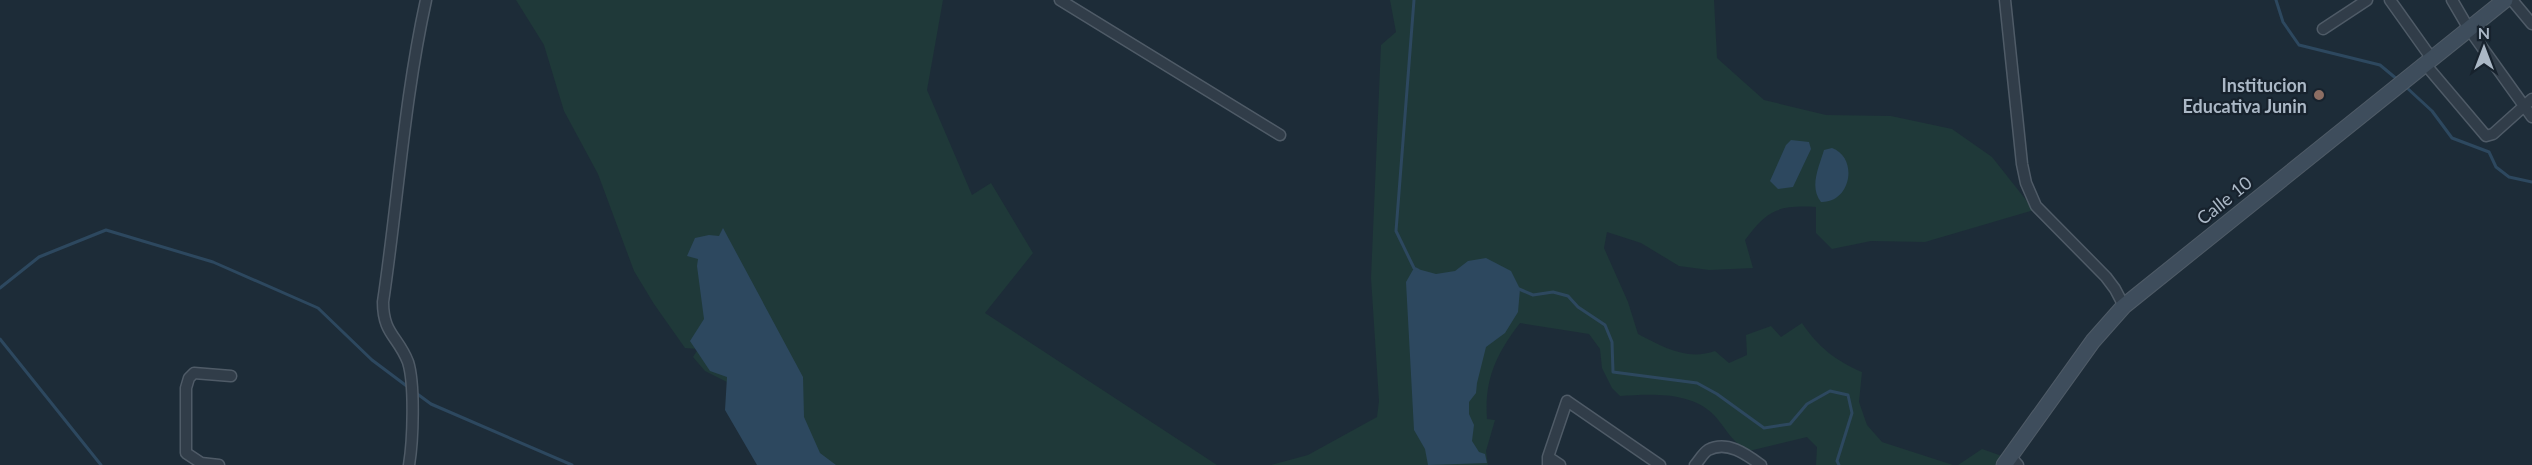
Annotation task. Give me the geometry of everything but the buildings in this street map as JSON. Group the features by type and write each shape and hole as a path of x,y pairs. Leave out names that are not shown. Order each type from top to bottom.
{"main road":[{"name":"Calle 10","path":"2011,462 2093,341 2124,306 2505,0"}],"street":[{"path":"409,465 412,430 412,374 406,358 387,329 383,315 383,302 395,221 407,103 426,0"},
{"path":"1060,0 1280,135"},
{"path":"2005,0 2022,164 2026,183 2036,206 2106,277 2124,306"},
{"path":"2323,29 2366,0"},
{"path":"2390,0 2428,61 2481,133 2486,136 2493,134 2528,103"},
{"path":"2452,0 2469,29 2528,103 2532,117"},
{"path":"2512,0 2532,24"},
{"path":"219,465 201,463 186,453 186,388 189,378 194,374 231,376"},
{"path":"1560,465 1548,461 1567,401 1660,465"},
{"path":"1695,465 1707,450 1722,447 1740,450 1761,465"}],"green space":[{"path":"516,0 943,0 927,90 972,195 991,183 1033,253 985,313 1217,465 759,465 730,400 727,382 705,371 693,357 698,349 685,348 634,271 598,174 564,111 544,45"},
{"path":"1390,0 1714,0 1717,58 1764,100 1826,115 1891,116 1952,129 1992,157 2034,210 1925,242 1871,241 1832,249 1816,233 1816,207 1792,207 1767,216 1745,240 1753,268 1709,270 1679,266 1641,243 1607,232 1604,248 1628,302 1638,334 1675,351 1705,354 1715,351 1729,363 1747,355 1746,335 1771,326 1781,337 1802,323 1828,352 1862,372 1859,402 1867,425 1882,442 1953,465 1816,465 1817,447 1807,437 1749,451 1734,440 1714,415 1705,407 1694,402 1670,396 1620,396 1612,388 1602,368 1600,349 1589,334 1520,323 1499,356 1490,379 1487,419 1495,420 1486,451 1488,465 1271,465 1308,455 1377,417 1379,401 1371,278 1381,45 1396,32"},
{"path":"1982,449 2002,456 1996,465 1958,465"}],"water":[{"path":"1791,140 1809,142 1811,149 1793,187 1778,189 1770,181 1786,145"},
{"path":"1832,148 1841,153 1846,161 1848,179 1839,195 1821,202 1817,196 1816,177 1824,150"},
{"path":"723,228 803,377 804,417 820,453 836,465 757,465 725,410 727,377 710,371 690,341 704,319 698,259 687,256 695,238 709,235 719,236"},
{"path":"1486,258 1511,271 1520,289 1518,312 1505,333 1486,347 1476,393 1469,402 1469,414 1474,425 1472,441 1479,452 1485,454 1487,463 1428,465 1425,449 1414,430 1406,282 1414,268 1436,274 1455,271 1468,261"}],"waterway":[{"path":"1414,0 1396,231 1414,268 1418,270"},
{"path":"2276,0 2283,22 2299,45 2380,65 2398,80"},
{"path":"2406,87 2432,111 2452,138 2489,152 2496,167 2509,177 2532,182"},
{"path":"0,288 39,257 106,230 213,262 318,308 372,360 408,387"},
{"path":"1519,289 1533,295 1553,292 1568,296 1578,307 1605,325 1612,342 1613,372 1697,383 1717,394 1764,428 1790,424 1807,404 1830,391 1848,395 1852,413 1837,461 1839,465"},
{"path":"0,339 101,465"},
{"path":"416,393 431,404 572,465"}],"place":[{"name":"Institucion Educativa Junin","path":"2319,95"}]}
